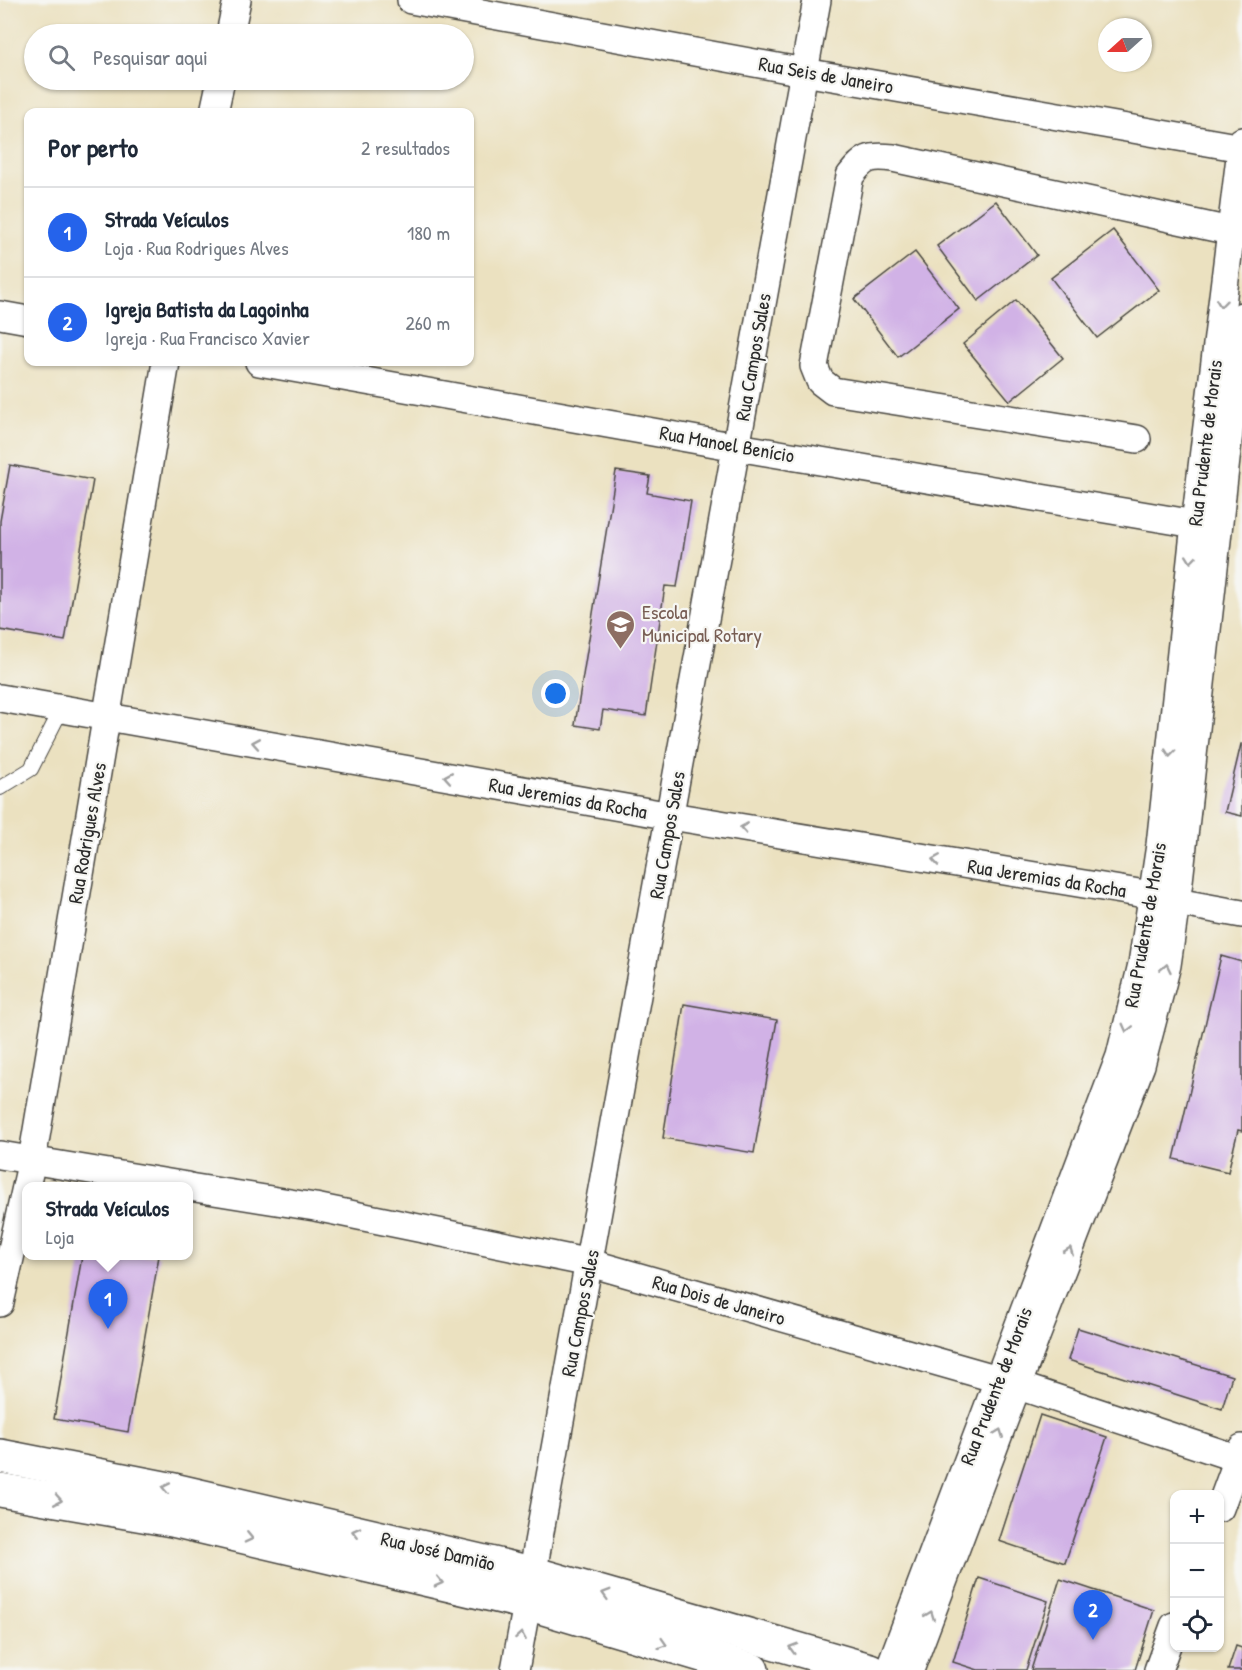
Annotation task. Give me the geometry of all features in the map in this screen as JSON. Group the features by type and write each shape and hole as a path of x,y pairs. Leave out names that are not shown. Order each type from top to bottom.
{"street":[{"path":"232,24 237,0"},
{"name":"Rua Seis de Janeiro","path":"411,0 804,72 1242,146"},
{"name":"Rua Campos Sales","path":"515,1670 817,0"},
{"path":"215,108 219,90"},
{"name":"Rua Prudente de Morais","path":"888,1670 1141,1065 1167,965 1160,845 1195,524 1242,146"},
{"path":"1137,439 833,392 820,381 813,366 850,176 860,162 874,156 892,158 1230,231"},
{"path":"0,315 24,319"},
{"name":"Rua Prudente de Morais","path":"1164,899 1242,316"},
{"name":"Rua Rodrigues Alves","path":"27,1182 165,366"},
{"name":"Rua Manoel Benício","path":"281,366 737,447 1195,524"},
{"name":"Rua Jeremias da Rocha","path":"0,698 1242,914"},
{"name":"Rua Dois de Janeiro","path":"0,1155 159,1182"},
{"name":"Rua Dois de Janeiro","path":"193,1188 315,1207 590,1263 1007,1383 1241,1455"},
{"name":"Rua Rodrigues Alves","path":"0,1303 22,1205"},
{"name":"Rua Prudente de Morais","path":"910,1670 1007,1383"},
{"path":"1224,1498 1241,1455"},
{"name":"Rua José Damião","path":"0,1456 174,1490 529,1588 870,1670"},
{"name":"Rua José Damião","path":"0,1490 172,1520 529,1588 752,1670"},
{"path":"1158,1670 1170,1637"}],"lane":[{"path":"0,788 31,769 62,710"}],"building":[{"path":"996,201 1037,255 978,301 937,246"},
{"path":"1113,230 1159,290 1097,338 1051,278"},
{"path":"915,252 959,309 898,357 854,299"},
{"path":"1016,300 1063,358 1010,401 963,344"},
{"path":"10,465 93,480 65,641 0,630 0,521"},
{"name":"Escola Municipal Rotary","path":"616,471 650,476 647,493 691,501 677,587 665,586 646,716 603,710 600,729 575,725"},
{"path":"1242,744 1242,816 1225,812"},
{"path":"1221,956 1242,962 1242,1131 1238,1130 1228,1172 1174,1159"},
{"path":"684,1004 777,1020 754,1153 663,1138"},
{"path":"81,1260 158,1260 128,1432 54,1419"},
{"path":"1078,1328 1232,1376 1222,1409 1068,1360"},
{"path":"1040,1415 1107,1437 1065,1563 999,1541"},
{"path":"979,1578 1048,1601 1026,1670 978,1670 953,1662"},
{"path":"1060,1579 1154,1610 1135,1670 1031,1670"},
{"path":"1236,1646 1242,1648 1242,1670 1228,1670"}],"place":[{"name":"Escola Municipal Rotary","path":"621,650"},
{"name":"Strada Veículos","path":"108,1329"},
{"name":"Igreja Batista da Lagoinha","path":"1093,1640"}]}
